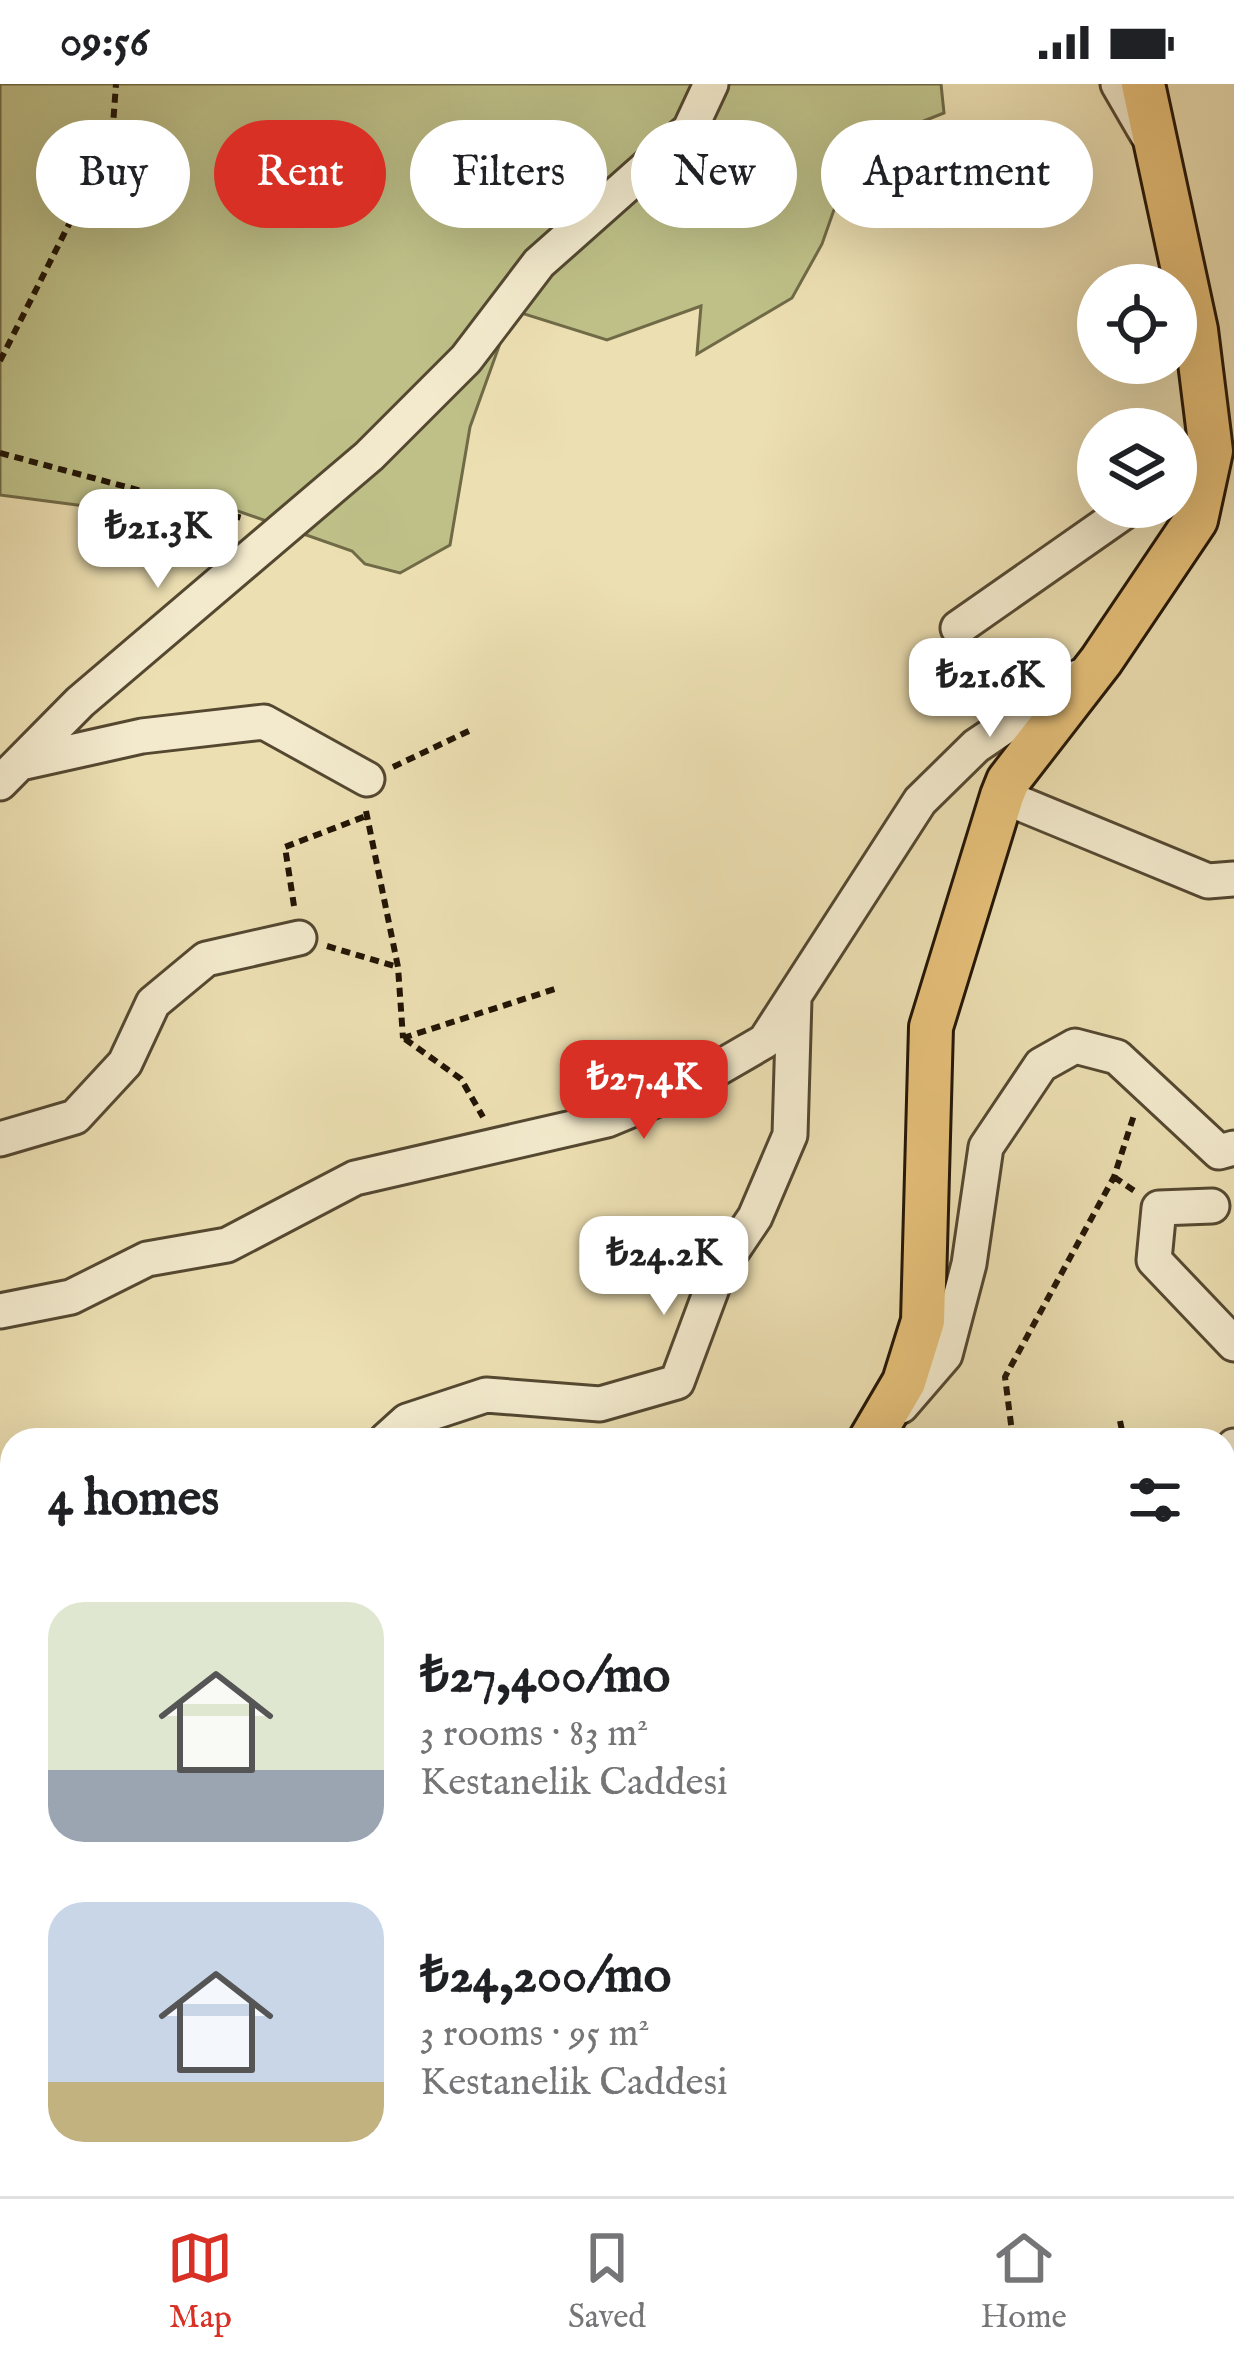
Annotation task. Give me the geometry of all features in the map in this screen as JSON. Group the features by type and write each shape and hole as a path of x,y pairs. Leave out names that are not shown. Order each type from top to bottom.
{"main road":[{"path":"877,1428 904,1382 923,1321 932,1027 1002,796 1008,781 1101,661 1196,520 1211,451 1196,330 1143,84"}],"street":[{"path":"9,773 80,702 369,456 466,359 539,263 690,129 710,84"},
{"path":"1118,84 1161,158"},
{"path":"1197,461 1211,451"},
{"path":"958,628 1101,528"},
{"path":"0,1311 71,1297 147,1259 226,1245 355,1178 607,1120 684,1088 765,1041 920,801 976,746 1101,661"},
{"path":"9,773 142,736 264,722 367,779"},
{"path":"1002,796 1208,881 1234,880"},
{"path":"0,1139 75,1118 125,1063 153,1004 206,958 299,938"},
{"path":"399,1428 407,1421 486,1395 600,1404 677,1382 718,1272 755,1216 790,1135 794,998"},
{"path":"881,1428 945,1355 969,1264 986,1147 1041,1065 1075,1046 1117,1057 1219,1152 1234,1148"},
{"path":"1212,1207 1159,1208 1154,1260 1234,1344"}],"path":[{"path":"0,361 112,139 116,84"},
{"path":"0,453 284,529"},
{"path":"367,779 473,729"},
{"path":"284,847 366,816 398,967 403,1038"},
{"path":"403,1038 556,989"},
{"path":"403,1038 461,1079 500,1147"},
{"path":"1011,1428 1005,1377 1114,1177 1136,1109"},
{"path":"1120,1421 1121,1428"}],"green space":[{"path":"0,84 941,84 944,113 926,120 821,120 821,228 828,228 822,244 792,298 697,354 701,306 607,340 512,310 470,427 450,545 400,573 365,564 352,551 212,502 108,509 0,495"}]}
